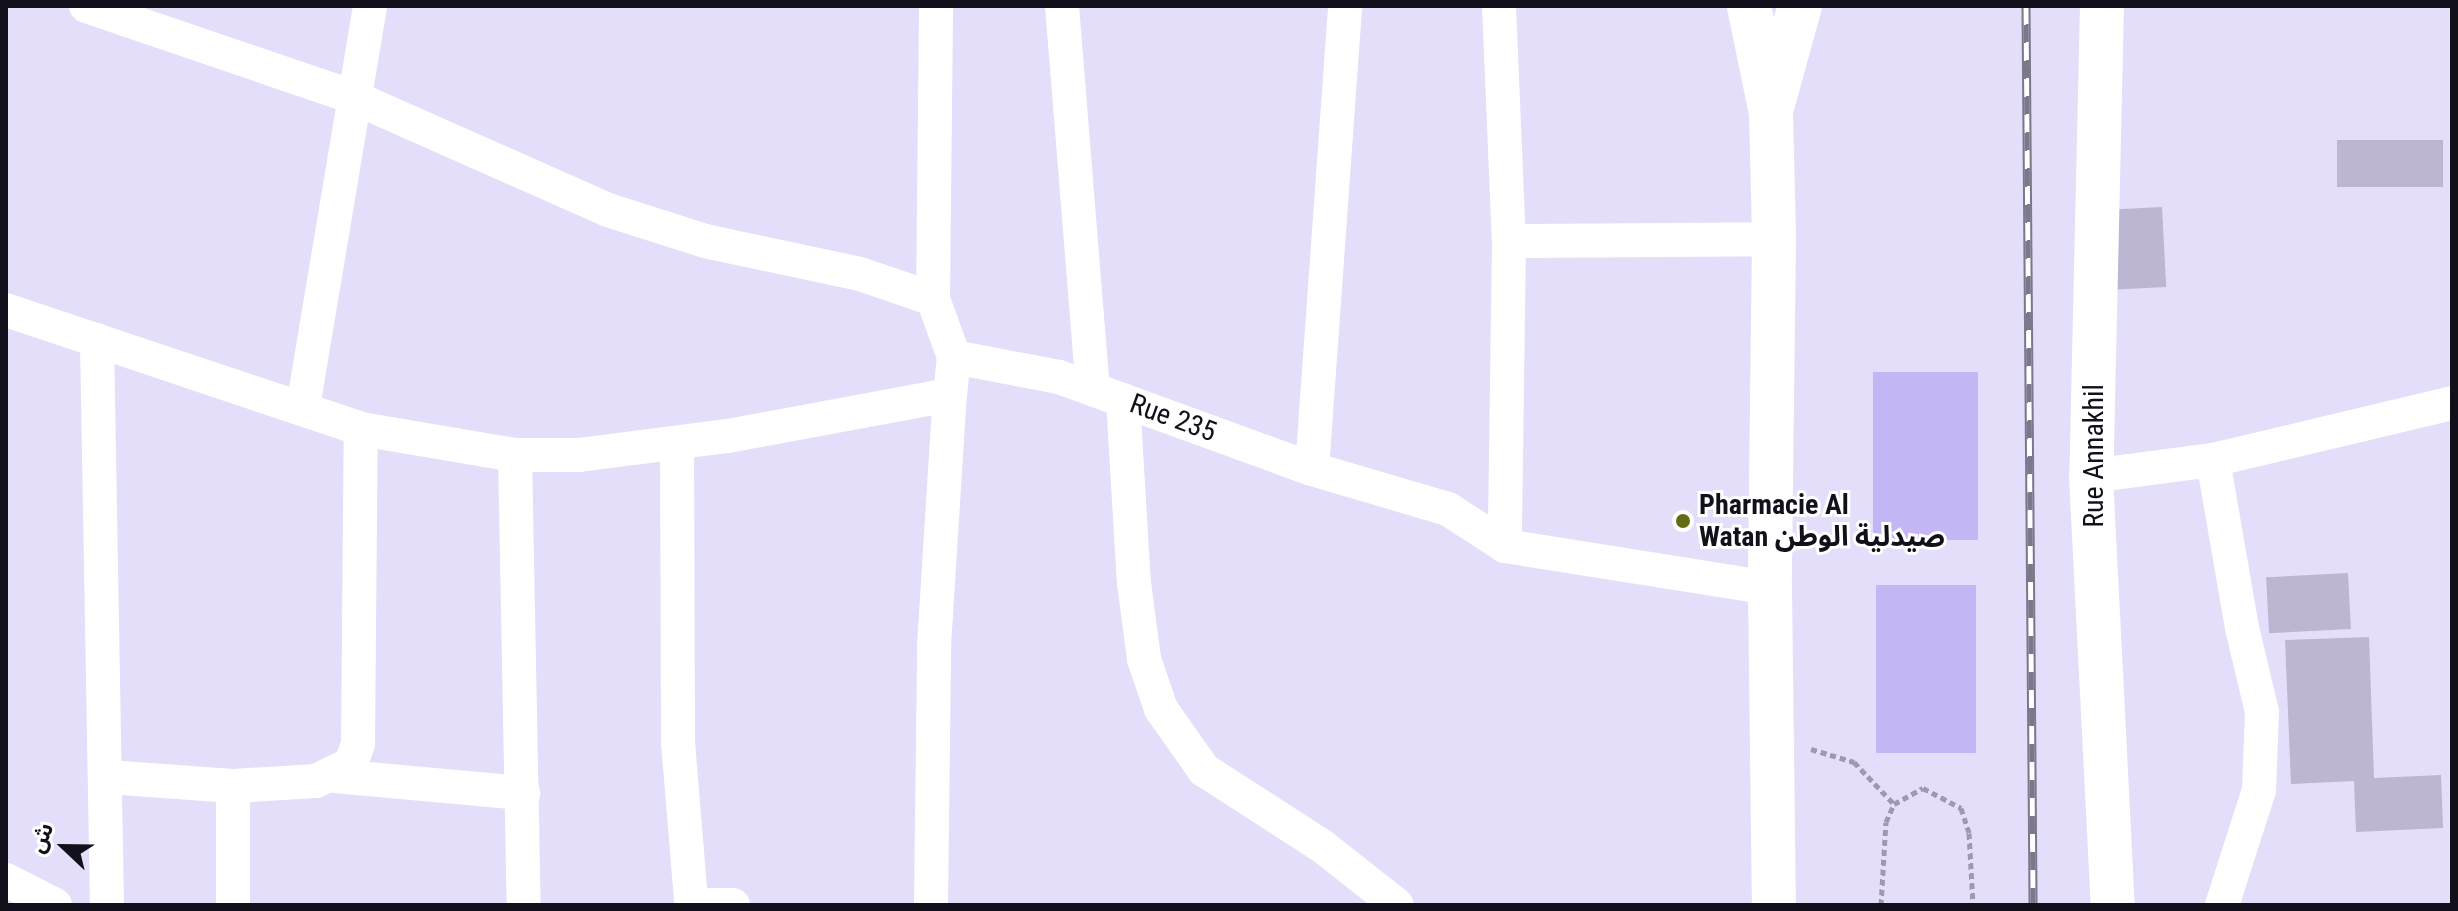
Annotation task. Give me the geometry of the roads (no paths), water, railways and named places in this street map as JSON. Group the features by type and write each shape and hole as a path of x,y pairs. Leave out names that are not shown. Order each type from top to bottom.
{"main road":[{"path":"1749,6 1771,113 1774,239 1770,588 1774,905"},
{"path":"1771,113 1800,6"},
{"name":"Rue Annakhil","path":"2102,6 2091,476 2113,905"}],"street":[{"path":"86,6 353,97 608,210 705,241 860,274 933,299"},
{"path":"303,407 370,6"},
{"path":"931,905 934,646 954,357 933,299 936,6"},
{"path":"1062,6 1108,394 1144,659 1161,709 1204,770 1322,846 1397,905"},
{"path":"1312,469 1345,6"},
{"path":"1499,6 1509,241 1505,546"},
{"path":"1509,241 1774,239"},
{"path":"6,310 303,407 361,429 515,455 579,455 677,443 950,395"},
{"path":"97,340 108,777 107,905"},
{"name":"Rue 235","path":"954,357 1108,394 1312,469 1448,509 1505,546 1770,588"},
{"path":"2091,476 2213,460 2452,403"},
{"path":"335,776 351,764 358,744 361,429"},
{"path":"677,443 678,742 691,903 733,905"},
{"path":"515,455 524,905"},
{"path":"2213,460 2242,628 2262,712 2259,790 2222,905"},
{"path":"108,777 233,786 335,776 523,793"},
{"path":"233,786 233,905"},
{"path":"6,880 55,905"}],"railway":[{"path":"2026,6 2033,905"}],"place":[{"name":"Pharmacie Al Watan صيدلية الوطن","path":"1683,521"}]}
